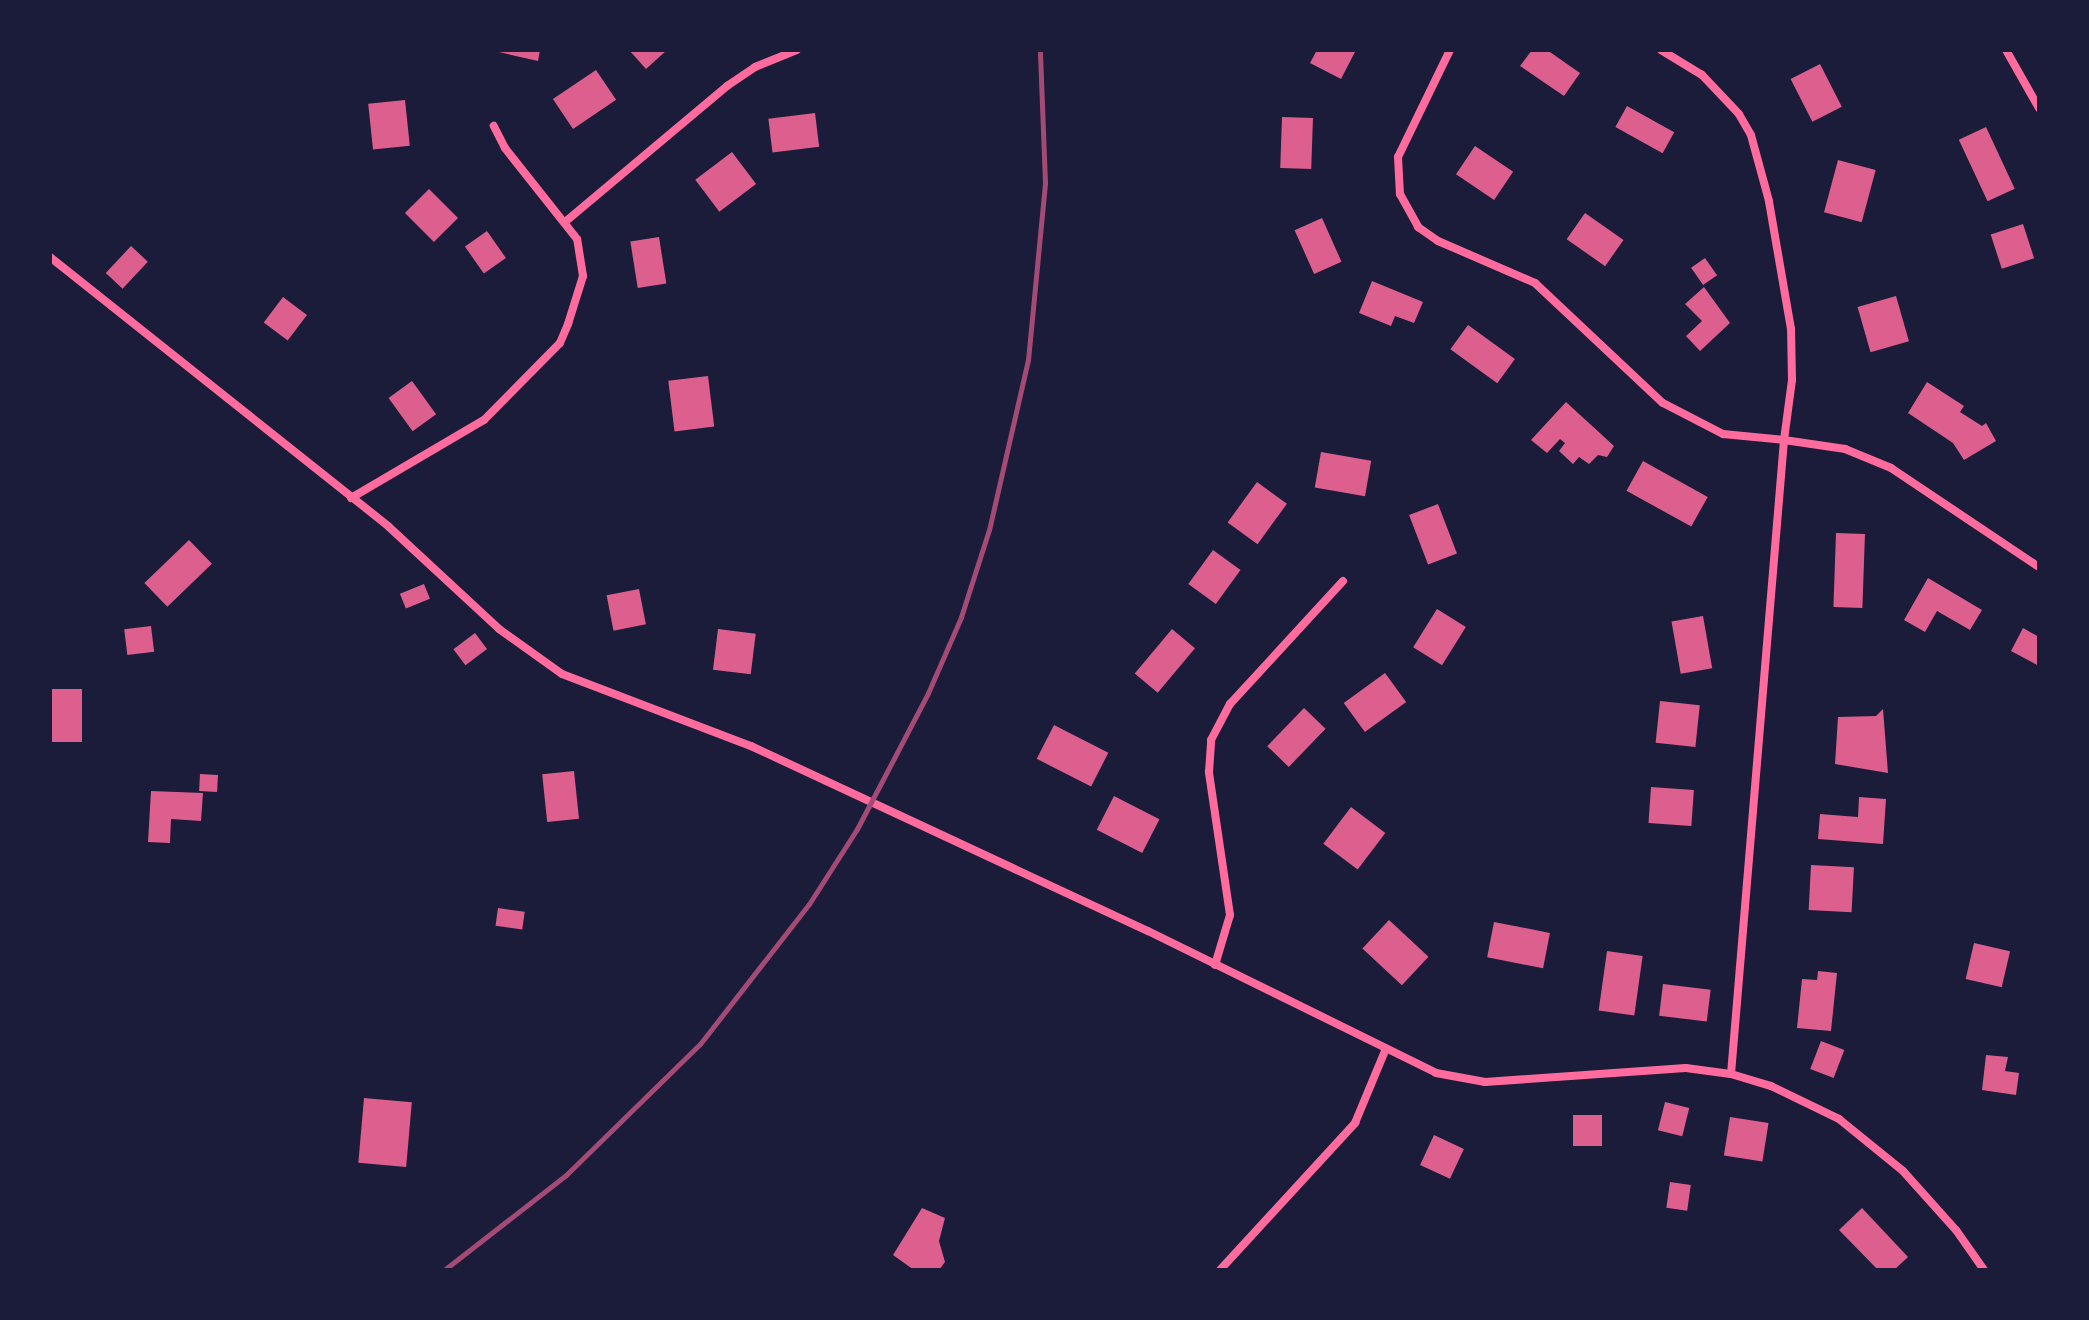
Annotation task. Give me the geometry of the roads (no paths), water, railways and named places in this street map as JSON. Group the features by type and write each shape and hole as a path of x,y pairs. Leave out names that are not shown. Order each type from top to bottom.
{"street":[{"path":"565,222 727,86 755,67 797,50"},
{"path":"1450,50 1398,158 1400,194 1418,227 1438,241 1535,283 1663,404 1723,434 1845,449 1891,468 2039,567"},
{"path":"1661,50 1702,75 1739,114 1751,134 1769,200 1791,329 1792,380 1732,1074"},
{"path":"2006,50 2039,108"},
{"path":"352,498 484,420 560,343 583,276 581,251 565,222 505,148 494,126"},
{"path":"50,257 352,498 499,629 562,674 751,746 1436,1073 1486,1082 1644,1068 1732,1074 1806,1101 1858,1133 1929,1198 1984,1270"},
{"path":"1216,965 1230,914 1209,772 1211,740 1230,704 1343,581"},
{"path":"1220,1270 1355,1123 1385,1051"}],"railway":[{"path":"444,1270 566,1175 700,1044 809,904 857,829 928,693 961,617 989,530 1028,360 1045,183 1040,50"}]}
